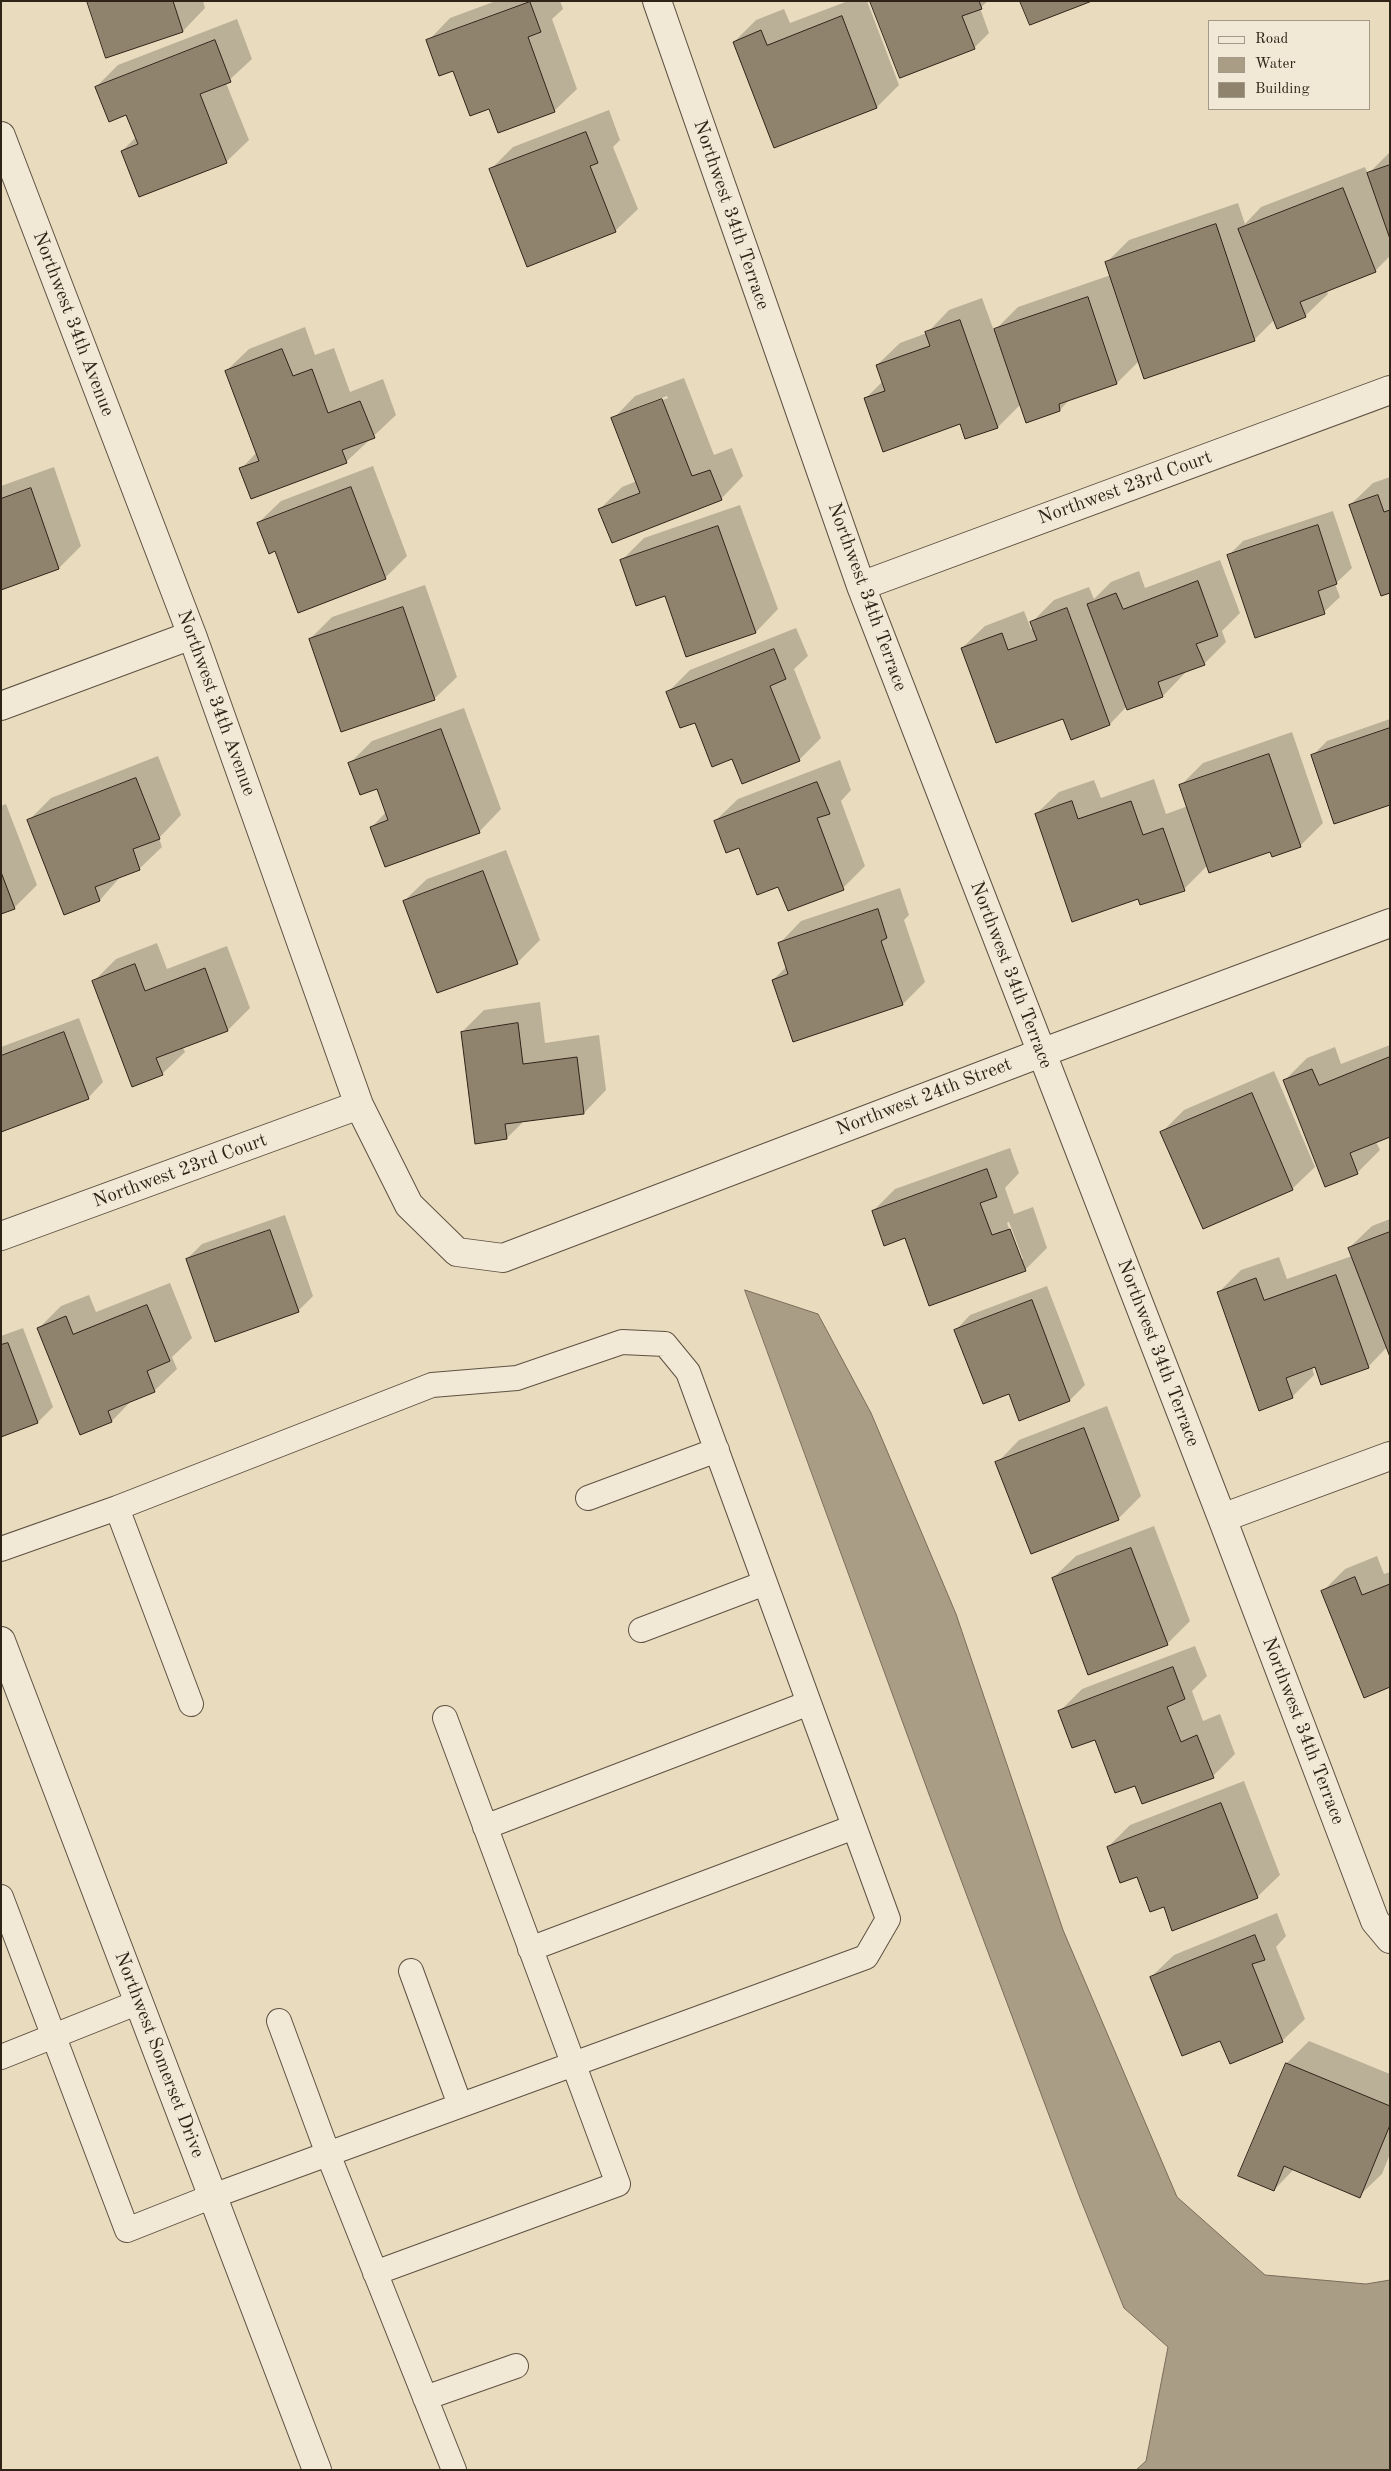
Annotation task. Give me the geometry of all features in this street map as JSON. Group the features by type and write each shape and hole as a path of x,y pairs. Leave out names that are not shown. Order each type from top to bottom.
{"street":[{"name":"Northwest 34th Terrace","path":"657,1 861,586 1222,1518 1375,1921 1390,1939"},
{"name":"Northwest 34th Avenue","path":"1,136 192,635 359,1106 409,1205 457,1252"},
{"name":"Northwest 23rd Court","path":"861,586 1390,390"},
{"path":"1,706 192,635"},
{"name":"Northwest 24th Street","path":"457,1252 503,1258 1041,1053 1390,923"},
{"name":"Northwest 23rd Court","path":"1,1236 359,1106"},
{"path":"1222,1518 1390,1456"},
{"name":"Northwest Somerset Drive","path":"1,1641 316,2470"}],"lane":[{"path":"1,1549 117,1508 432,1385 517,1378 622,1342 665,1344 688,1372 888,1919 866,1957 213,2196 128,2230 1,1897"},
{"path":"588,1498 717,1450"},
{"path":"117,1508 192,1704"},
{"path":"641,1630 765,1583"},
{"path":"485,1827 809,1703"},
{"path":"375,2273 618,2184 444,1718"},
{"path":"530,1949 854,1827"},
{"path":"411,1971 460,2105"},
{"path":"1,2057 139,2002"},
{"path":"280,2021 328,2154 454,2470"},
{"path":"425,2398 516,2366"}],"water":[{"path":"745,1290 818,1314 871,1413 956,1614 1063,1930 1177,2197 1265,2275 1366,2284 1390,2280 1390,2470 1136,2470 1146,2461 1168,2347 1124,2308 1080,2198 930,1797"}],"building":[{"path":"87,1 173,1 183,32 106,58"},
{"path":"870,1 979,1 982,9 962,16 975,49 900,78"},
{"path":"1020,1 1092,1 1030,25"},
{"path":"530,2 541,32 528,37 555,112 498,133 489,109 470,116 453,71 439,76 426,40"},
{"path":"842,16 877,108 774,148 733,42 761,30 767,45"},
{"path":"215,40 231,82 200,94 227,163 139,197 121,151 138,144 126,115 109,122 95,87"},
{"path":"586,132 598,163 590,166 616,232 527,267 489,169"},
{"path":"1390,165 1390,239 1367,173"},
{"path":"1343,188 1376,272 1300,302 1306,317 1277,329 1238,229"},
{"path":"1216,224 1255,341 1144,379 1105,262"},
{"path":"1088,297 1117,384 1059,404 1060,411 1026,423 994,329"},
{"path":"960,320 998,428 965,439 960,424 883,452 864,398 885,391 876,365 930,346 925,332"},
{"path":"282,349 293,376 312,369 328,413 360,401 375,438 342,450 347,463 251,499 239,468 259,461 225,371"},
{"path":"662,399 692,476 710,470 722,500 612,543 598,509 640,493 611,418"},
{"path":"351,487 386,579 298,613 275,551 269,554 257,523"},
{"path":"31,488 59,569 1,590 1,499"},
{"path":"1378,495 1384,512 1390,510 1390,593 1381,596 1349,505"},
{"path":"1318,525 1337,584 1318,591 1325,614 1255,638 1227,555"},
{"path":"718,526 756,633 686,657 665,596 636,606 620,560"},
{"path":"1198,581 1218,636 1196,644 1205,665 1158,682 1163,697 1127,710 1087,604 1116,593 1123,609"},
{"path":"403,607 435,700 341,732 309,639"},
{"path":"1067,608 1110,725 1071,740 1063,719 996,743 961,648 1002,633 1008,650 1037,640 1030,622"},
{"path":"774,649 786,679 770,686 800,761 742,784 732,759 712,767 695,723 680,728 666,692"},
{"path":"1390,728 1390,805 1334,824 1311,755"},
{"path":"441,729 480,833 385,867 370,827 388,820 377,789 360,795 348,763"},
{"path":"1269,754 1301,847 1272,857 1270,852 1209,873 1179,785"},
{"path":"136,778 160,839 133,849 140,870 95,887 100,901 64,915 27,820"},
{"path":"817,782 830,814 817,818 844,890 788,911 778,887 757,895 739,848 726,853 714,821"},
{"path":"1072,801 1078,819 1131,801 1143,835 1163,828 1185,891 1140,905 1138,899 1072,922 1035,814"},
{"path":"483,871 518,964 437,993 403,901"},
{"path":"1,872 15,909 1,914"},
{"path":"878,909 887,938 881,941 903,1005 793,1042 772,980 788,974 778,943"},
{"path":"135,964 145,991 205,968 228,1031 156,1058 163,1075 132,1087 92,981"},
{"path":"518,1023 523,1064 577,1057 584,1114 505,1124 507,1139 475,1144 461,1032"},
{"path":"64,1032 89,1099 1,1132 1,1056"},
{"path":"1390,1057 1390,1137 1350,1153 1358,1174 1325,1187 1283,1080 1312,1069 1319,1085"},
{"path":"1252,1093 1293,1190 1203,1229 1160,1132"},
{"path":"987,1169 997,1197 980,1203 992,1235 1010,1229 1026,1271 929,1306 905,1238 884,1246 872,1211"},
{"path":"270,1230 299,1312 215,1342 186,1259"},
{"path":"1390,1232 1390,1357 1348,1248"},
{"path":"1336,1275 1369,1368 1321,1385 1315,1367 1286,1378 1293,1398 1259,1411 1217,1292 1256,1278 1264,1300"},
{"path":"1032,1300 1070,1401 1019,1421 1009,1394 983,1404 954,1330"},
{"path":"147,1305 170,1361 147,1371 155,1392 108,1411 112,1422 80,1435 37,1328 66,1316 73,1334"},
{"path":"8,1343 38,1423 1,1437 1,1345"},
{"path":"1084,1428 1119,1520 1031,1554 995,1462"},
{"path":"1131,1548 1168,1645 1088,1675 1052,1578"},
{"path":"1355,1577 1362,1595 1390,1584 1390,1687 1364,1698 1321,1591"},
{"path":"1173,1667 1185,1699 1167,1707 1181,1742 1197,1735 1214,1778 1142,1804 1135,1786 1115,1793 1095,1740 1072,1748 1058,1711"},
{"path":"1221,1803 1258,1898 1172,1931 1164,1907 1150,1912 1137,1877 1120,1883 1107,1847"},
{"path":"1255,1935 1265,1960 1252,1964 1283,2042 1230,2064 1220,2041 1182,2056 1150,1977"},
{"path":"1286,2063 1390,2106 1390,2125 1360,2198 1284,2166 1274,2191 1238,2176"}]}
